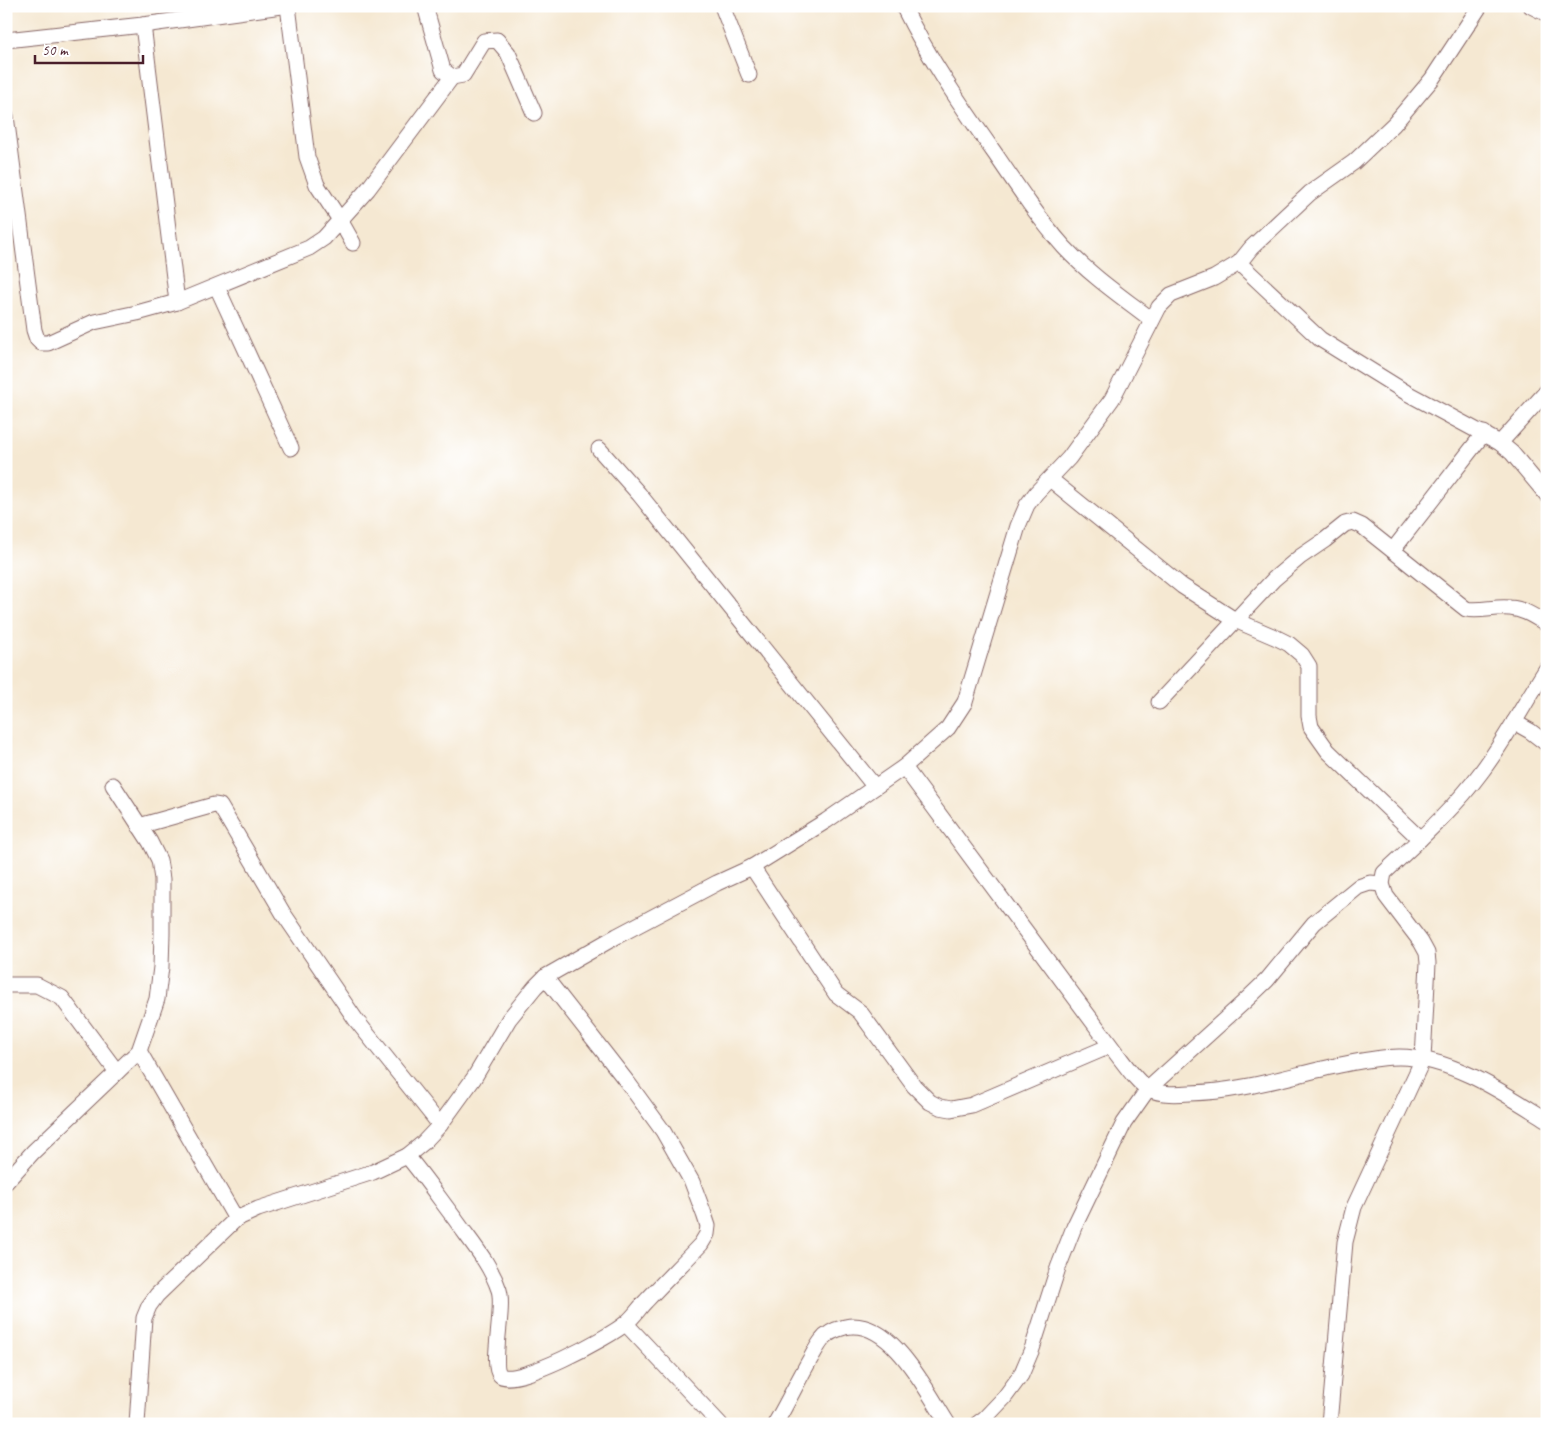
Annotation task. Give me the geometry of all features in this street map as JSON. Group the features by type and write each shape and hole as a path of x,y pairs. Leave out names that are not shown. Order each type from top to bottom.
{"street":[{"path":"6,40 144,25 282,6"},
{"path":"288,6 307,157 317,186 340,220 353,244"},
{"path":"426,6 443,70 452,77"},
{"path":"722,6 749,75"},
{"path":"903,6 916,33 956,98 1006,170 1059,240 1097,278 1152,320"},
{"path":"137,1424 144,1318 149,1306 157,1294 176,1275 236,1220 258,1209 373,1172 407,1156 440,1125 474,1078 509,1019 535,986 545,977 625,932 752,866 826,820 904,767 948,728 965,702 1018,526 1027,505 1069,458 1112,399 1159,307 1171,295 1214,278 1239,263 1252,248 1310,193 1354,162 1394,124 1432,79 1480,6"},
{"path":"1532,6 1547,14"},
{"path":"144,25 177,302"},
{"path":"6,116 34,330 37,339 41,343 48,343 94,322 177,302 217,287 309,248 324,238 392,158 452,77 463,74 484,41 496,40 508,53 534,113"},
{"path":"1239,263 1320,339 1407,392 1500,443 1512,453 1547,495"},
{"path":"217,287 291,448"},
{"path":"1500,443 1547,391"},
{"path":"1392,550 1484,433"},
{"path":"599,449 639,494 875,787"},
{"path":"1050,479 1182,586 1235,620 1289,644 1302,655 1309,666 1309,716 1311,727 1318,739 1328,751 1420,839"},
{"path":"1159,702 1274,579 1345,524 1353,522 1362,526 1466,609 1475,611 1509,607 1524,611 1547,624"},
{"path":"1329,1424 1345,1242 1354,1207 1423,1059 1427,953 1421,942 1386,896 1382,884 1384,873 1465,793 1483,770 1547,668"},
{"path":"1514,722 1547,744"},
{"path":"904,767 1110,1046 1133,1075 1148,1089 1171,1094 1208,1093 1254,1085 1317,1069 1398,1056 1423,1059 1467,1074 1547,1120"},
{"path":"6,1182 33,1152 139,1051 157,999 161,967 162,933 162,879 159,860 113,785"},
{"path":"139,826 214,805 220,806 283,913 356,1020 440,1125"},
{"path":"752,866 836,994 860,1012 914,1086 930,1102 950,1109 972,1104 1110,1046"},
{"path":"976,1424 985,1418 1004,1398 1021,1375 1074,1227 1124,1123 1148,1089 1267,980 1314,923 1358,887 1370,883 1382,884"},
{"path":"407,1156 424,1176 492,1272 500,1292 501,1318 497,1365 498,1374 503,1378 513,1378 541,1369 575,1353 626,1324 701,1244 708,1234 708,1226 692,1182 663,1131 545,977"},
{"path":"6,985 37,986 62,998 117,1072"},
{"path":"139,1051 236,1220"},
{"path":"626,1324 720,1424"},
{"path":"775,1424 822,1339 837,1329 852,1325 867,1328 882,1336 893,1346 910,1365 948,1424"}]}
